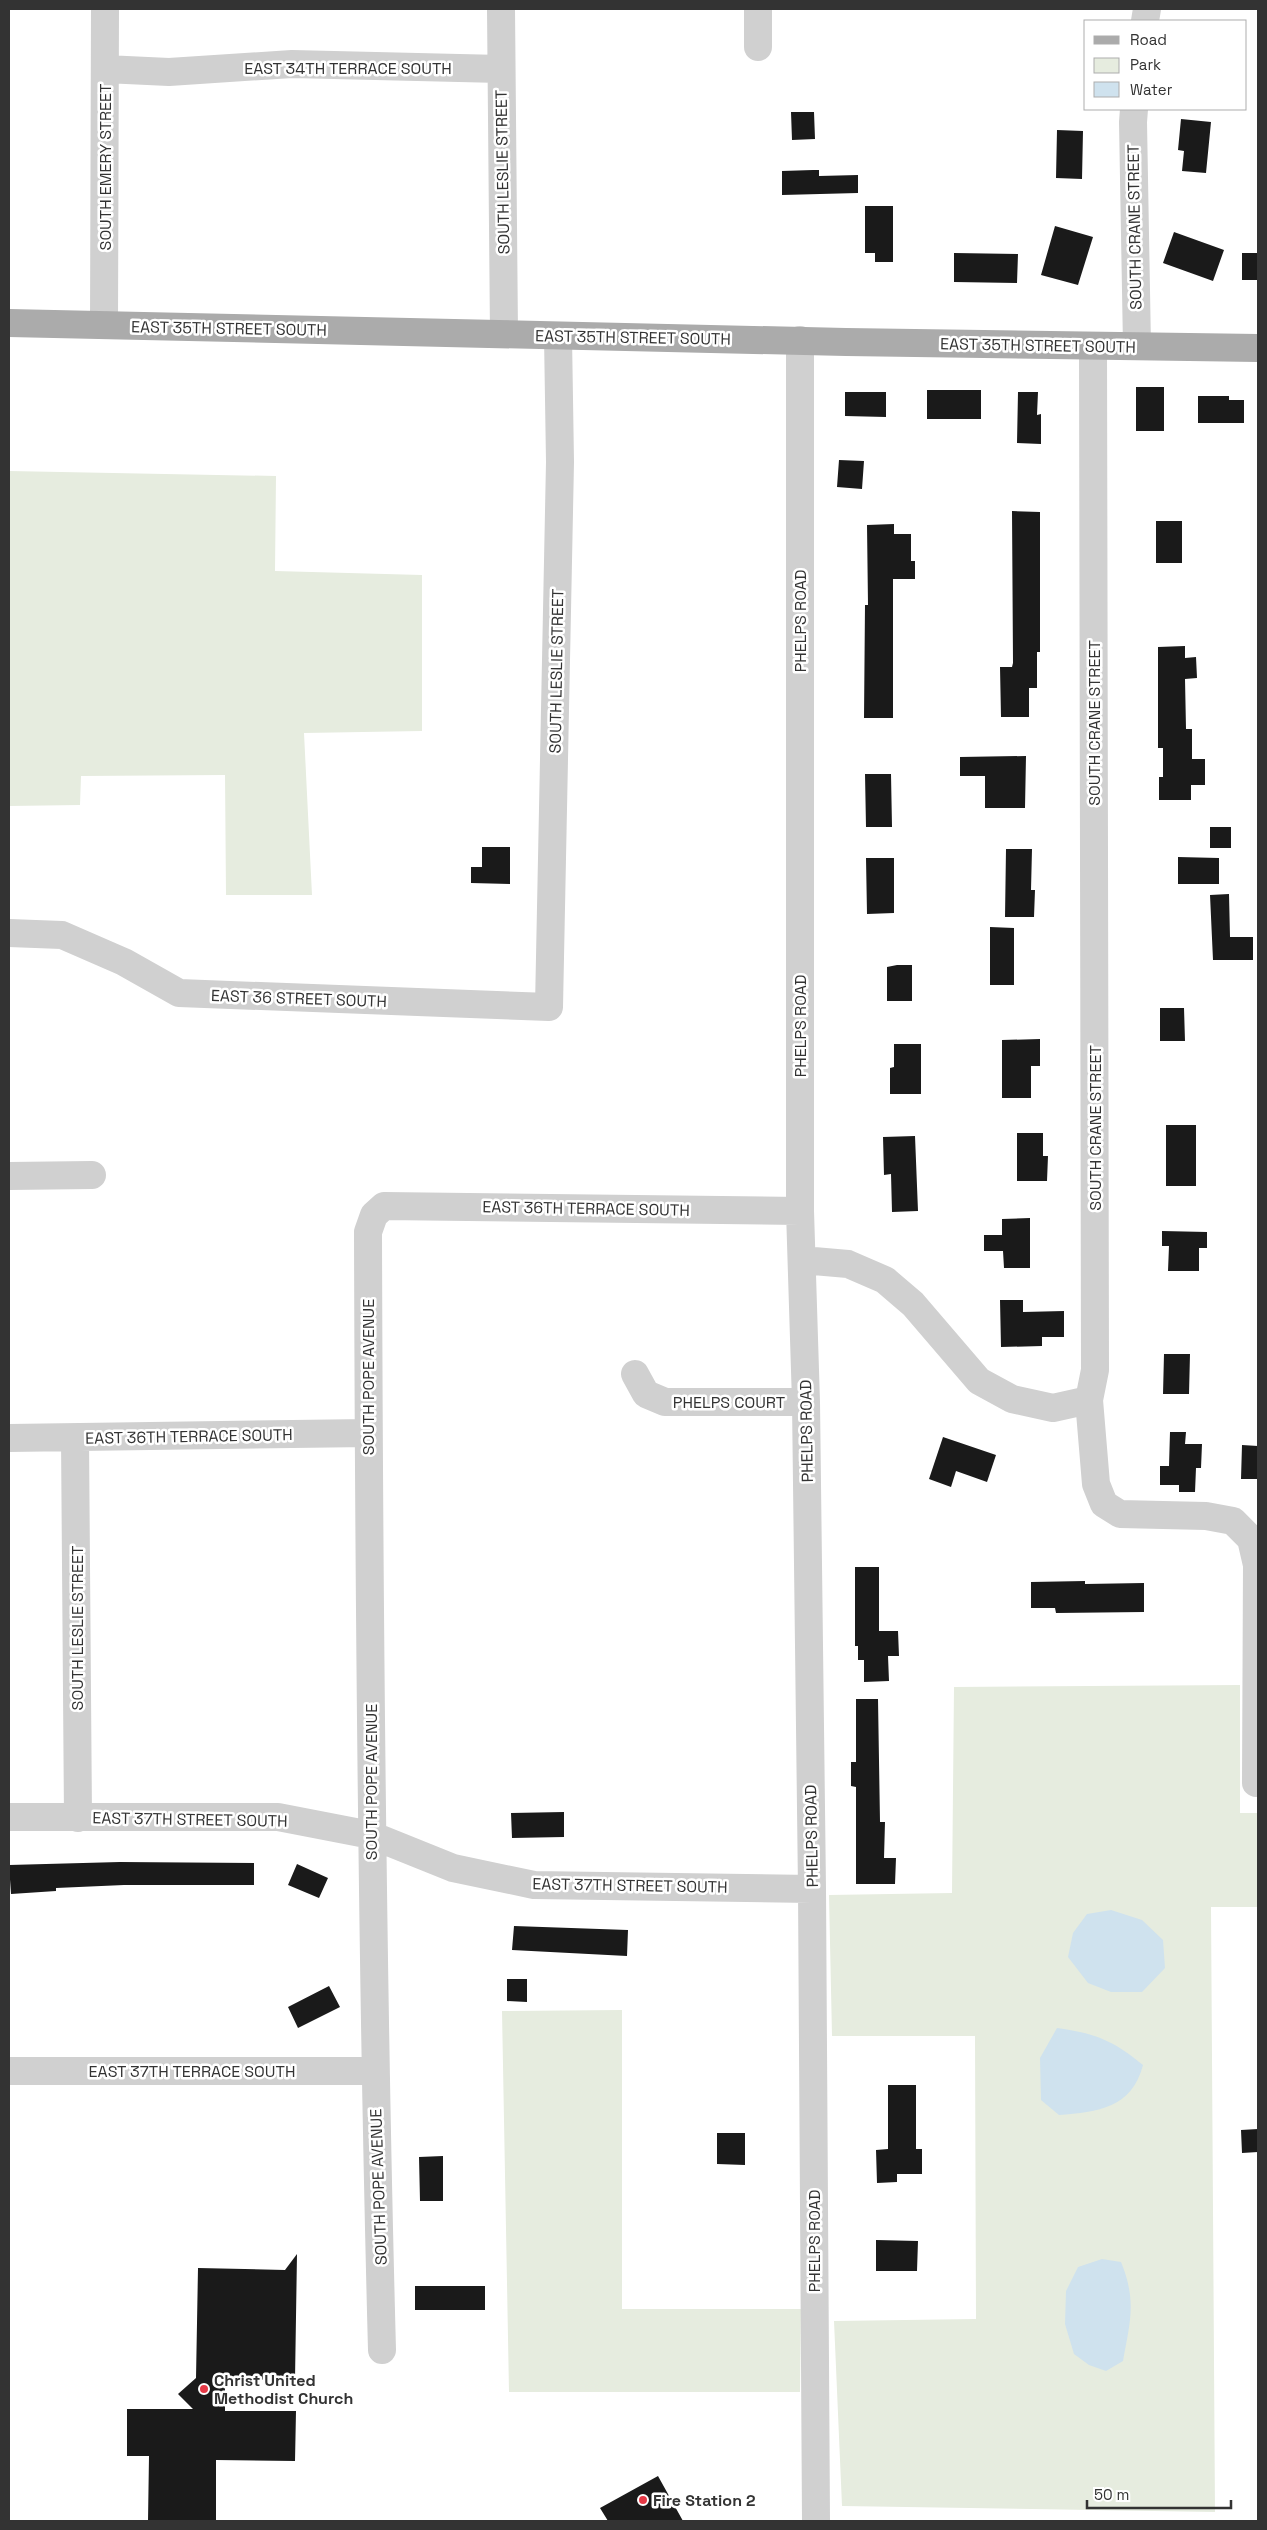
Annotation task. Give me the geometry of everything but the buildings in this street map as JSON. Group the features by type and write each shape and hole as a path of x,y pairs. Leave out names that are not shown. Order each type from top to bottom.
{"main road":[{"name":"EAST 35TH STREET SOUTH","path":"9,322 558,336 1258,348"}],"street":[{"name":"SOUTH EMERY STREET","path":"104,325 105,9"},
{"name":"SOUTH LESLIE STREET","path":"501,9 504,334"},
{"path":"758,9 758,47"},
{"name":"EAST 34TH TERRACE SOUTH","path":"105,69 169,72 292,64 501,69"},
{"name":"SOUTH CRANE STREET","path":"1134,110 1132,122 1137,346"},
{"name":"SOUTH LESLIE STREET","path":"549,1007 560,462 558,336"},
{"name":"PHELPS ROAD","path":"800,340 800,1210 806,1402 812,1889 816,2521"},
{"name":"SOUTH CRANE STREET","path":"1093,346 1095,1370 1089,1400 1096,1484 1104,1504 1120,1514 1206,1516 1233,1521 1250,1539 1257,1565 1256,1783"},
{"name":"EAST 36 STREET SOUTH","path":"9,933 62,934 124,962 179,993 549,1007"},
{"path":"9,1176 92,1175"},
{"name":"EAST 36TH TERRACE SOUTH","path":"374,1215 384,1206 800,1210"},
{"name":"SOUTH POPE AVENUE","path":"374,1215 368,1232 368,1433 371,1835 382,2350"},
{"path":"802,1260 848,1264 885,1280 912,1304 979,1381 1012,1399 1053,1408 1089,1400"},
{"name":"PHELPS COURT","path":"635,1374 646,1394 665,1402 806,1402"},
{"name":"EAST 36TH TERRACE SOUTH","path":"9,1438 368,1433"},
{"name":"SOUTH LESLIE STREET","path":"75,1438 78,1818"},
{"name":"EAST 37TH STREET SOUTH","path":"9,1817 278,1817 371,1835 453,1868 534,1885 812,1889"},
{"name":"EAST 37TH TERRACE SOUTH","path":"9,2071 375,2071"}],"green space":[{"path":"9,471 276,476 275,571 422,575 422,731 304,733 312,895 226,895 225,775 81,776 80,805 9,806"},
{"path":"1240,1685 1240,1813 1258,1813 1258,1907 1211,1907 1215,2512 842,2506 834,2321 976,2319 975,2036 832,2036 829,1895 952,1893 954,1687"},
{"path":"622,2010 622,2309 801,2309 800,2392 509,2392 502,2011"}],"water":[{"path":"1111,1910 1142,1920 1163,1940 1165,1968 1142,1992 1111,1992 1088,1983 1068,1957 1073,1933 1087,1914"},
{"path":"1057,2028 1103,2039 1123,2050 1143,2065 1131,2091 1112,2105 1073,2114 1059,2115 1041,2100 1040,2058"},
{"path":"1102,2259 1121,2262 1131,2300 1130,2323 1123,2361 1106,2371 1089,2365 1074,2354 1065,2324 1066,2291 1078,2267"}],"place":[{"name":"Christ United Methodist Church","path":"204,2389"},
{"name":"Fire Station 2","path":"643,2500"}]}
